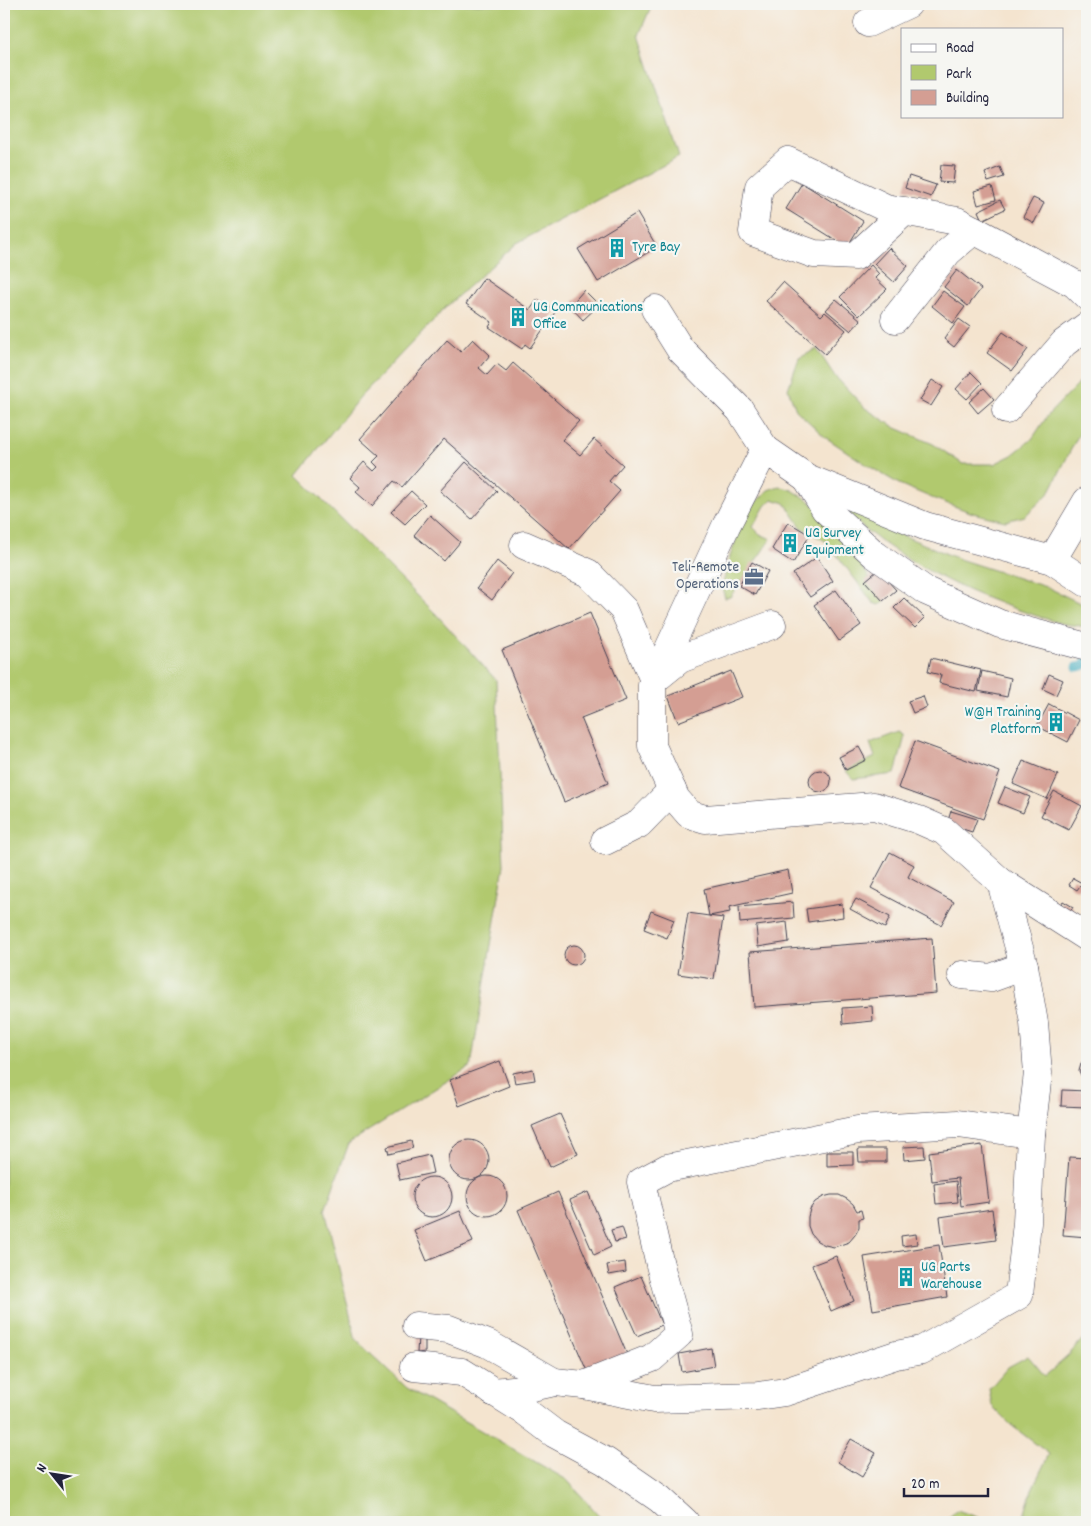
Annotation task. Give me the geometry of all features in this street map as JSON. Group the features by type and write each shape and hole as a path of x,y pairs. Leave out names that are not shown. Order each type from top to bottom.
{"street":[{"path":"868,23 908,4"},
{"path":"905,211 856,256 814,254 753,232 759,187 788,161 886,208 905,211 957,221 1075,284 1087,295"},
{"path":"895,319 948,252 974,230"},
{"path":"656,309 680,349 740,410 765,449 807,478 925,526 1052,560 1087,583"},
{"path":"1006,410 1064,343 1087,326"},
{"path":"765,449 726,526 652,685 652,746 676,799 689,814 705,819 874,806 919,820 944,831 1002,882 1087,937"},
{"path":"807,478 825,509 874,554 926,591 1000,624 1087,647"},
{"path":"1052,560 1087,501"},
{"path":"524,545 588,574 624,610 654,680"},
{"path":"654,680 680,659 772,625"},
{"path":"604,841 639,824 672,790"},
{"path":"493,1392 523,1389 554,1382 584,1385 654,1399 758,1396 784,1392 896,1355 922,1350 1019,1295 1027,1223 1032,1134 1038,1074 1034,1023 1024,966 1002,882"},
{"path":"962,976 991,978 1024,966"},
{"path":"584,1385 652,1358 679,1334 660,1264 642,1182 667,1168 858,1130 958,1124 1032,1134"},
{"path":"416,1326 448,1329 488,1344 554,1382"},
{"path":"510,1355 534,1418"},
{"path":"414,1368 462,1372 534,1418 555,1434 604,1461 660,1499 685,1522"},
{"path":"534,1418 538,1397 541,1392 554,1382"}],"green space":[{"path":"4,4 652,4 639,35 679,157 517,243 448,305 360,397 297,475 435,613 496,680 504,866 471,1066 349,1143 325,1210 356,1340 407,1388 567,1480 605,1522 4,1522"},
{"path":"817,349 834,375 865,408 896,428 933,444 963,464 994,464 1012,455 1032,439 1048,415 1077,385 1087,370 1087,418 1049,493 1025,516 1005,521 973,513 899,484 825,437 796,410 788,389 799,358"},
{"path":"779,486 792,490 810,501 845,540 885,602 879,605 873,603 827,542 802,528 785,503 772,499 765,506 753,527 760,534 771,539 730,597 725,598 722,588 728,562 744,517 768,490"},
{"path":"839,504 855,509 895,532 959,559 1049,588 1086,606 1087,627 1061,623 1005,605 934,574 870,533"},
{"path":"899,732 904,735 904,740 895,774 853,779 846,771 875,757 870,743"},
{"path":"1087,1334 1087,1522 1022,1522 1033,1487 1049,1454 1011,1425 992,1406 989,1389 1008,1367 1028,1356 1045,1376 1067,1357"},
{"path":"957,1510 977,1517 984,1522 945,1522"}],"building":[{"path":"941,165 955,166 953,183 939,182"},
{"path":"1000,167 1004,177 988,182 985,173"},
{"path":"909,176 936,185 931,197 905,188"},
{"path":"802,183 863,221 847,247 786,209"},
{"path":"992,186 996,200 978,205 974,191"},
{"path":"1033,198 1044,203 1034,223 1023,217"},
{"path":"1000,200 1005,209 982,220 978,211"},
{"name":"Tyre Bay","path":"637,213 657,247 598,282 578,249"},
{"path":"889,248 908,266 894,282 874,264"},
{"path":"871,265 879,274 875,278 887,289 859,316 840,297"},
{"path":"957,270 981,289 968,306 944,287"},
{"name":"UG Communications Office","path":"484,278 530,310 538,299 556,311 530,348 525,344 522,349 489,327 492,322 466,304"},
{"path":"783,282 821,316 825,312 846,330 825,354 766,301"},
{"path":"584,290 599,305 583,320 570,306"},
{"path":"943,291 965,307 953,323 932,306"},
{"path":"836,299 861,320 851,331 826,310"},
{"path":"959,319 970,327 954,347 944,339"},
{"path":"1003,332 1028,349 1012,371 987,353"},
{"path":"473,339 490,355 479,368 487,375 497,364 506,371 513,363 579,421 562,440 580,455 594,439 623,465 609,481 620,491 569,549 444,439 402,487 394,481 372,506 356,492 360,487 350,478 364,462 374,471 378,467 373,462 379,456 360,439 447,340 461,352"},
{"path":"971,372 982,383 967,399 956,389"},
{"path":"932,380 943,387 931,406 920,400"},
{"path":"984,388 994,399 978,413 969,402"},
{"path":"466,462 497,491 472,519 440,491"},
{"path":"411,491 425,504 405,524 391,512"},
{"path":"430,515 460,542 444,561 414,535"},
{"name":"UG Survey Equipment","path":"788,522 810,535 793,563 772,549"},
{"path":"817,557 833,581 810,597 793,574"},
{"path":"497,561 512,573 492,600 477,588"},
{"name":"Teli-Remote Operations","path":"752,562 768,571 755,595 739,586"},
{"path":"878,570 896,590 883,601 865,581"},
{"path":"836,590 861,625 839,641 814,605"},
{"path":"904,598 925,618 915,628 894,608"},
{"path":"590,613 626,700 581,718 608,783 564,802 502,650"},
{"path":"931,658 981,670 976,692 939,683 941,675 928,672"},
{"path":"731,671 742,697 678,722 668,696"},
{"path":"982,671 1011,678 1007,697 978,691"},
{"path":"1049,674 1063,680 1056,695 1043,689"},
{"path":"923,696 927,707 913,713 908,701"},
{"name":"W@H Training Platform","path":"1049,704 1079,720 1068,742 1037,726"},
{"path":"915,741 1000,772 983,819 898,788"},
{"path":"859,747 866,760 846,770 839,757"},
{"path":"1023,761 1058,775 1047,799 1013,784"},
{"path":"820,770 828,773 831,781 828,789 820,792 812,789 809,781 812,773"},
{"path":"1005,787 1030,797 1023,813 998,803"},
{"path":"1054,791 1082,806 1069,830 1041,816"},
{"path":"951,811 977,819 972,832 947,824"},
{"path":"890,852 914,865 908,877 954,902 941,925 871,888"},
{"path":"788,870 792,893 729,907 730,912 709,916 704,889"},
{"path":"1073,878 1082,883 1077,890 1069,885"},
{"path":"856,899 890,917 885,928 850,909"},
{"path":"1063,901 1073,907 1068,915 1058,909"},
{"path":"793,902 794,918 740,923 739,907"},
{"path":"842,904 843,917 808,922 806,909"},
{"path":"651,911 674,920 667,938 644,929"},
{"path":"688,913 723,918 714,979 678,974"},
{"path":"787,922 789,942 758,947 756,926"},
{"path":"932,938 936,993 754,1007 750,952"},
{"path":"574,945 581,948 584,955 581,962 574,965 567,962 564,955 567,948"},
{"path":"872,1006 873,1021 843,1024 842,1008"},
{"path":"1087,1058 1087,1080 1082,1077 1079,1071 1081,1064"},
{"path":"500,1061 509,1086 459,1106 450,1080"},
{"path":"533,1069 535,1080 515,1083 513,1073"},
{"path":"1062,1090 1087,1091 1087,1107 1061,1106"},
{"path":"560,1114 578,1154 550,1167 532,1126"},
{"path":"469,1140 483,1146 489,1160 483,1174 469,1180 455,1174 449,1160 455,1146"},
{"path":"411,1141 413,1148 389,1154 387,1147"},
{"path":"982,1145 989,1202 961,1206 958,1178 932,1181 929,1152"},
{"path":"924,1146 925,1158 904,1160 903,1147"},
{"path":"858,1149 886,1149 886,1162 859,1162"},
{"path":"827,1152 853,1152 853,1165 827,1166"},
{"path":"429,1155 433,1173 400,1180 396,1163"},
{"path":"1069,1157 1087,1158 1087,1237 1063,1235"},
{"path":"487,1176 501,1182 507,1196 501,1210 487,1216 473,1210 467,1196 473,1182"},
{"path":"432,1177 446,1183 452,1197 446,1211 432,1217 418,1211 412,1197 418,1183"},
{"path":"956,1181 958,1202 936,1204 934,1184"},
{"path":"558,1192 629,1359 589,1376 518,1210"},
{"path":"588,1192 611,1247 594,1255 570,1200"},
{"path":"831,1195 839,1195 847,1199 857,1211 861,1210 863,1218 859,1219 859,1228 849,1242 834,1247 817,1241 811,1234 808,1226 810,1209 815,1202"},
{"path":"992,1209 996,1240 944,1247 940,1217"},
{"path":"460,1211 473,1242 427,1261 414,1230"},
{"path":"622,1227 626,1239 615,1242 611,1230"},
{"path":"916,1234 917,1244 902,1246 901,1236"},
{"name":"UG Parts Warehouse","path":"939,1245 947,1297 873,1310 864,1257"},
{"path":"836,1256 854,1301 831,1311 812,1265"},
{"path":"625,1262 626,1272 609,1275 607,1265"},
{"path":"641,1276 662,1325 637,1336 615,1287"},
{"path":"418,1336 425,1336 425,1352 417,1353"},
{"path":"711,1348 714,1366 682,1372 679,1354"},
{"path":"851,1439 876,1453 862,1477 838,1462"}],"waterway":[{"path":"1077,667 1083,666 1087,660"}],"place":[{"name":"Tyre Bay","path":"617,248"},
{"name":"UG Communications Office","path":"518,317"},
{"name":"UG Survey Equipment","path":"790,543"},
{"name":"Teli-Remote Operations","path":"754,577"},
{"name":"W@H Training Platform","path":"1056,722"},
{"name":"UG Parts Warehouse","path":"906,1277"}]}
